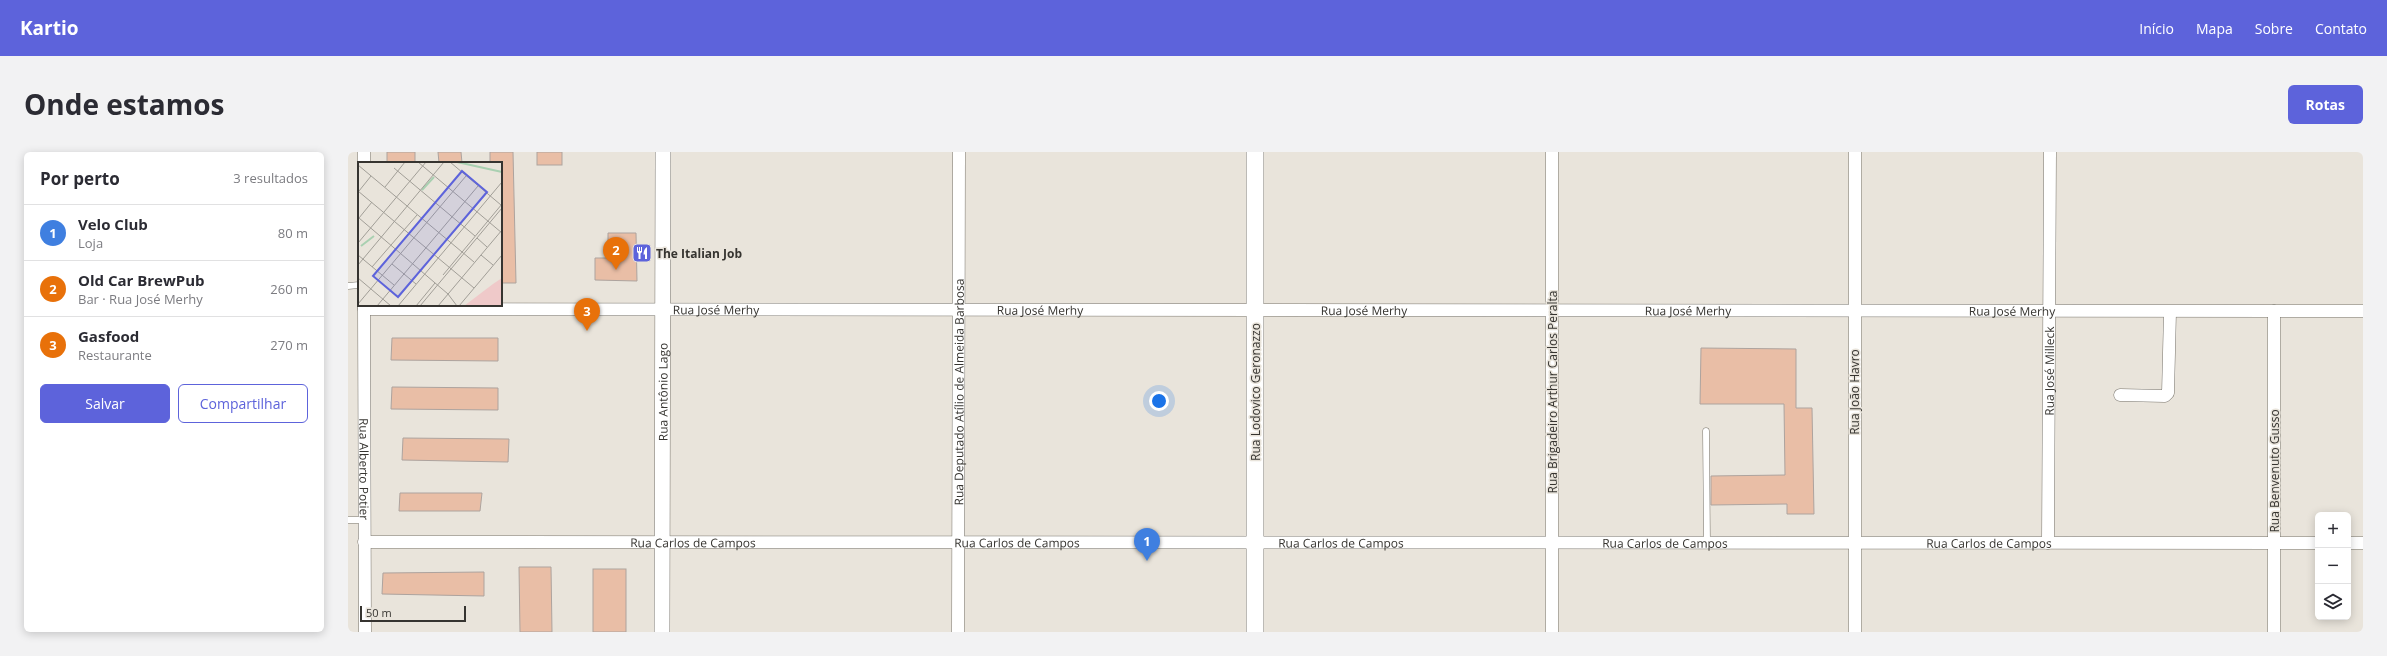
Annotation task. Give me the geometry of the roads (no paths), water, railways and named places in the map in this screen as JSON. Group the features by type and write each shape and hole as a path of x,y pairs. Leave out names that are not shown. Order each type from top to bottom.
{"main road":[{"name":"Rua Lodovico Geronazzo","path":"1255,152 1255,632"}],"street":[{"name":"Rua Antônio Lago","path":"662,632 663,152"},
{"name":"Rua Deputado Atílio de Almeida Barbosa","path":"958,632 959,152"},
{"name":"Rua Brigadeiro Arthur Carlos Peralta","path":"1552,152 1552,632"},
{"name":"Rua João Havro","path":"1855,152 1855,632"},
{"name":"Rua José Milleck","path":"2048,543 2050,152"},
{"name":"Rua José Merhy","path":"364,307 663,310 2363,311"},
{"name":"Rua Alberto Potier","path":"364,307 364,632"},
{"name":"Rua Benvenuto Gusso","path":"2274,311 2274,632"},
{"path":"2120,395 2165,396 2168,392 2170,312"},
{"name":"Rua Carlos de Campos","path":"364,542 2315,543"},
{"path":"2351,543 2363,543"}],"lane":[{"path":"1706,431 1707,543"},
{"path":"348,520 364,520"}],"place":[{"name":"The Italian Job","path":"642,253"},
{"name":"Old Car BrewPub","path":"616,270"},
{"name":"Gasfood","path":"587,331"},
{"name":"Velo Club","path":"1147,561"}]}
